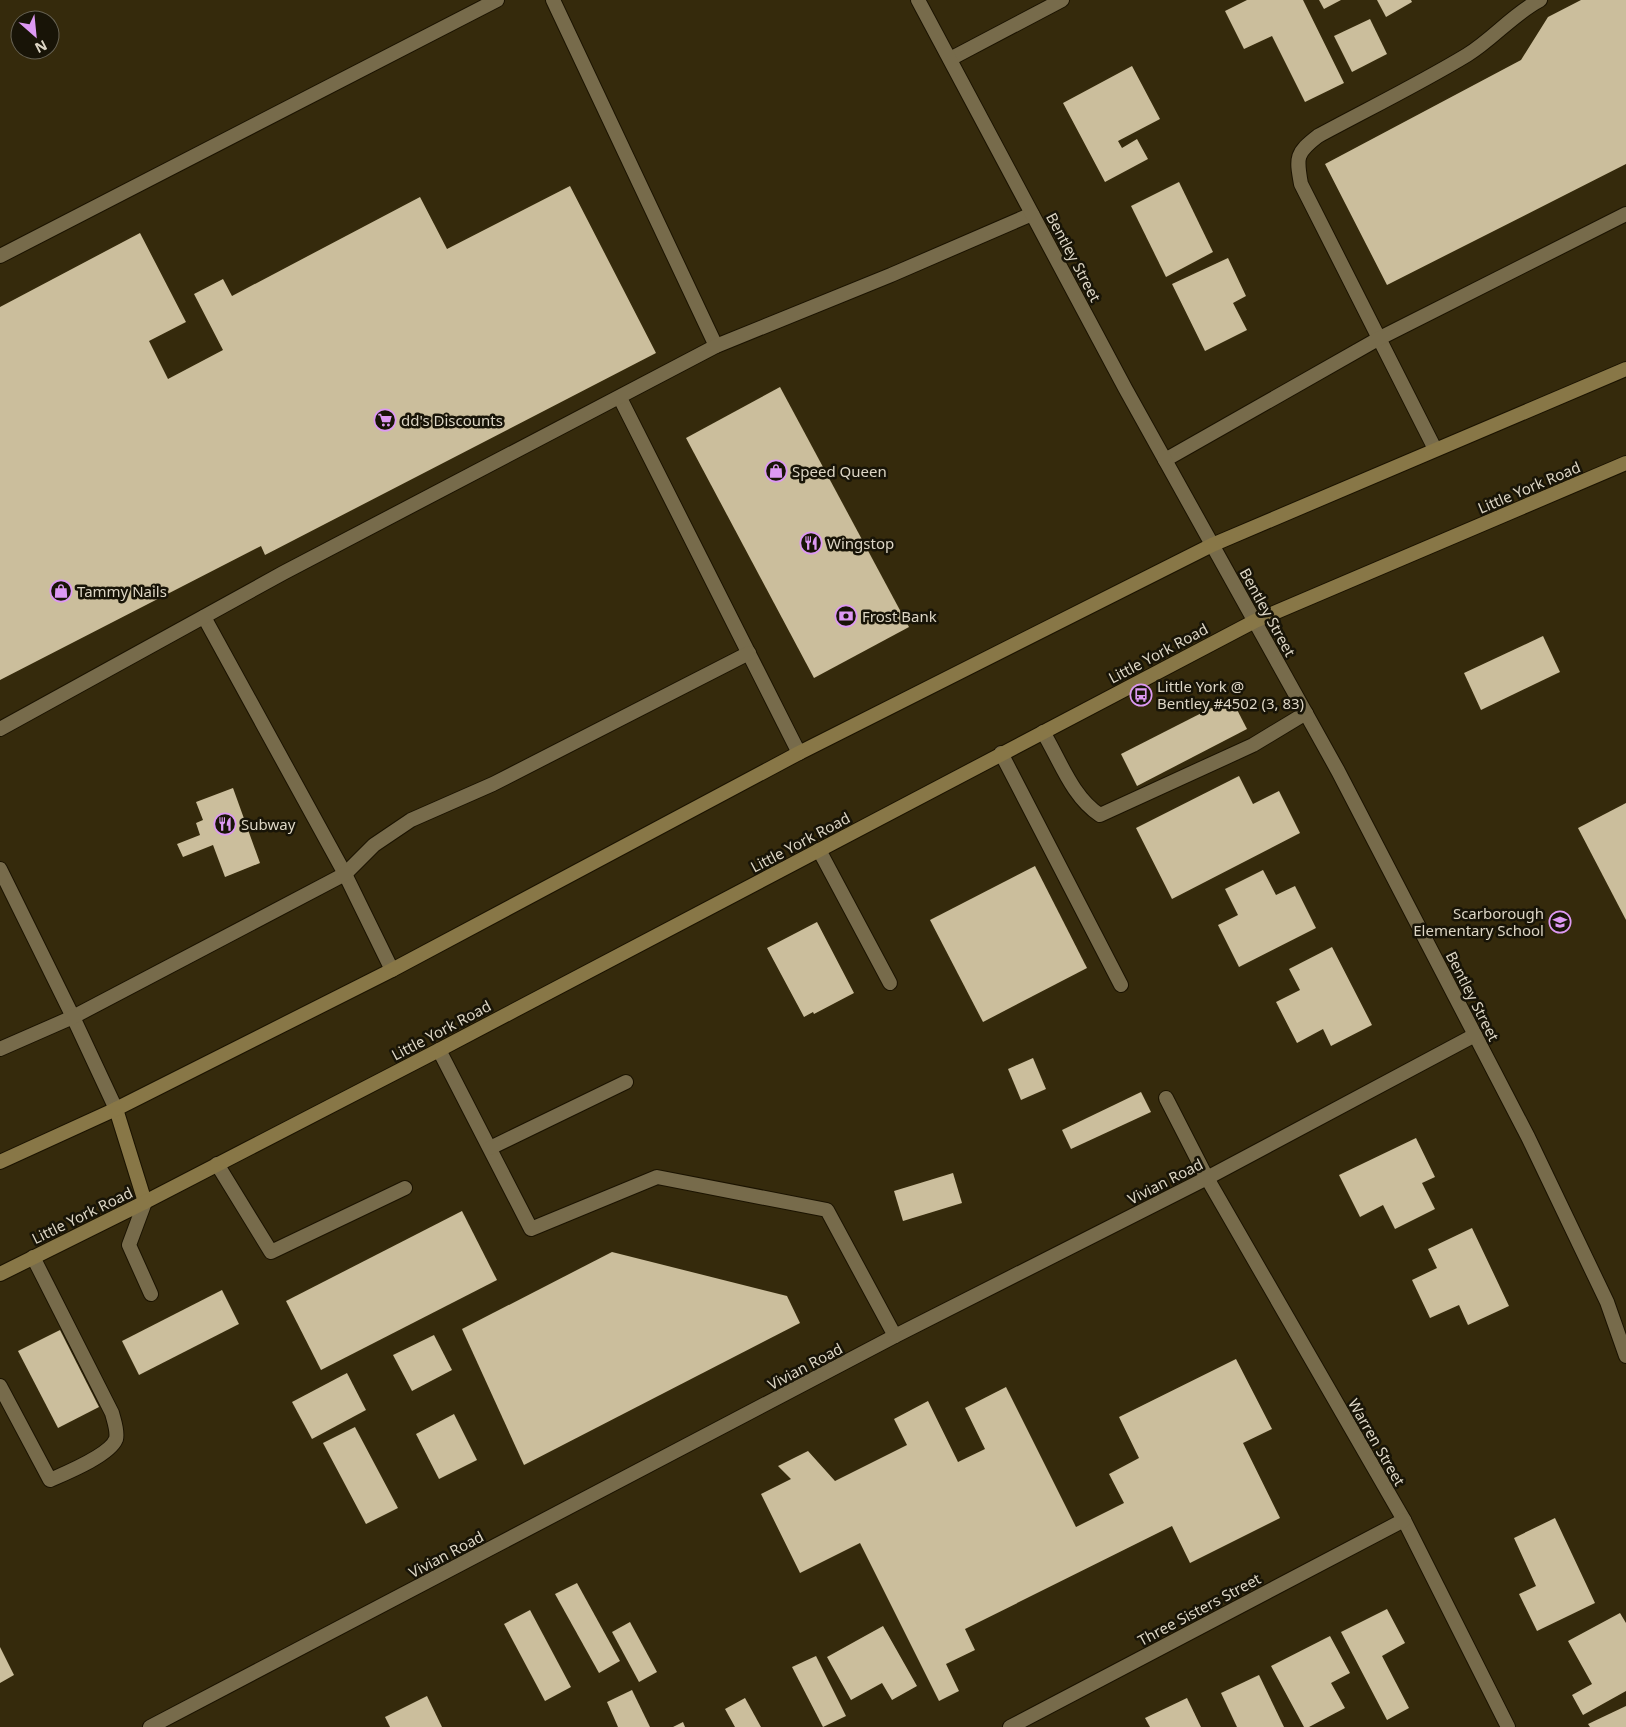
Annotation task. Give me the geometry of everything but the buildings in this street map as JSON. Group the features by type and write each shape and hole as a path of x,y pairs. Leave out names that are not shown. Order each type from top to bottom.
{"main road":[{"path":"0,1162 116,1109 392,970 799,753 1212,545 1626,369"},
{"name":"Little York Road","path":"0,1274 146,1202 439,1050 1255,621 1626,463"},
{"path":"116,1109 146,1202"}],"street":[{"path":"0,256 498,0"},
{"path":"553,0 716,346"},
{"name":"Bentley Street","path":"918,0 1165,460 1306,713 1475,1035 1528,1137 1607,1302 1626,1356"},
{"path":"950,59 1062,0"},
{"path":"1435,449 1301,184 1297,162 1302,149 1318,136 1466,55 1504,28 1519,13 1540,0"},
{"path":"0,729 204,617 716,346 891,275 1032,214"},
{"path":"1165,460 1378,339 1626,214"},
{"path":"620,398 799,753"},
{"path":"204,617 345,874 392,970"},
{"path":"0,1049 73,1016 345,874 374,845 411,820 493,784 749,654"},
{"path":"1043,732 1072,784 1089,807 1100,815 1253,745 1306,713"},
{"path":"1001,754 1121,985"},
{"path":"819,850 890,983"},
{"path":"0,869 73,1016 116,1109"},
{"name":"Vivian Road","path":"150,1727 895,1336 1207,1178 1475,1035"},
{"path":"439,1050 531,1229 657,1177 827,1210 895,1336"},
{"path":"490,1148 626,1082"},
{"name":"Warren Street","path":"1166,1098 1207,1178 1404,1520 1508,1727"},
{"path":"217,1164 271,1252 405,1188"},
{"path":"146,1202 130,1245 151,1294"},
{"path":"0,1386 50,1480 108,1450 116,1440 116,1429 112,1413 33,1257"},
{"name":"Three Sisters Street","path":"1010,1727 1404,1520"}],"place":[{"name":"dd's Discounts","path":"385,420"},
{"name":"Speed Queen","path":"776,471"},
{"name":"Wingstop","path":"811,543"},
{"name":"Tammy Nails","path":"61,591"},
{"name":"Frost Bank","path":"846,616"},
{"name":"Little York @ Bentley #4502 (3, 83)","path":"1141,695"},
{"name":"Subway","path":"225,824"},
{"name":"Scarborough Elementary School","path":"1560,922"}]}
